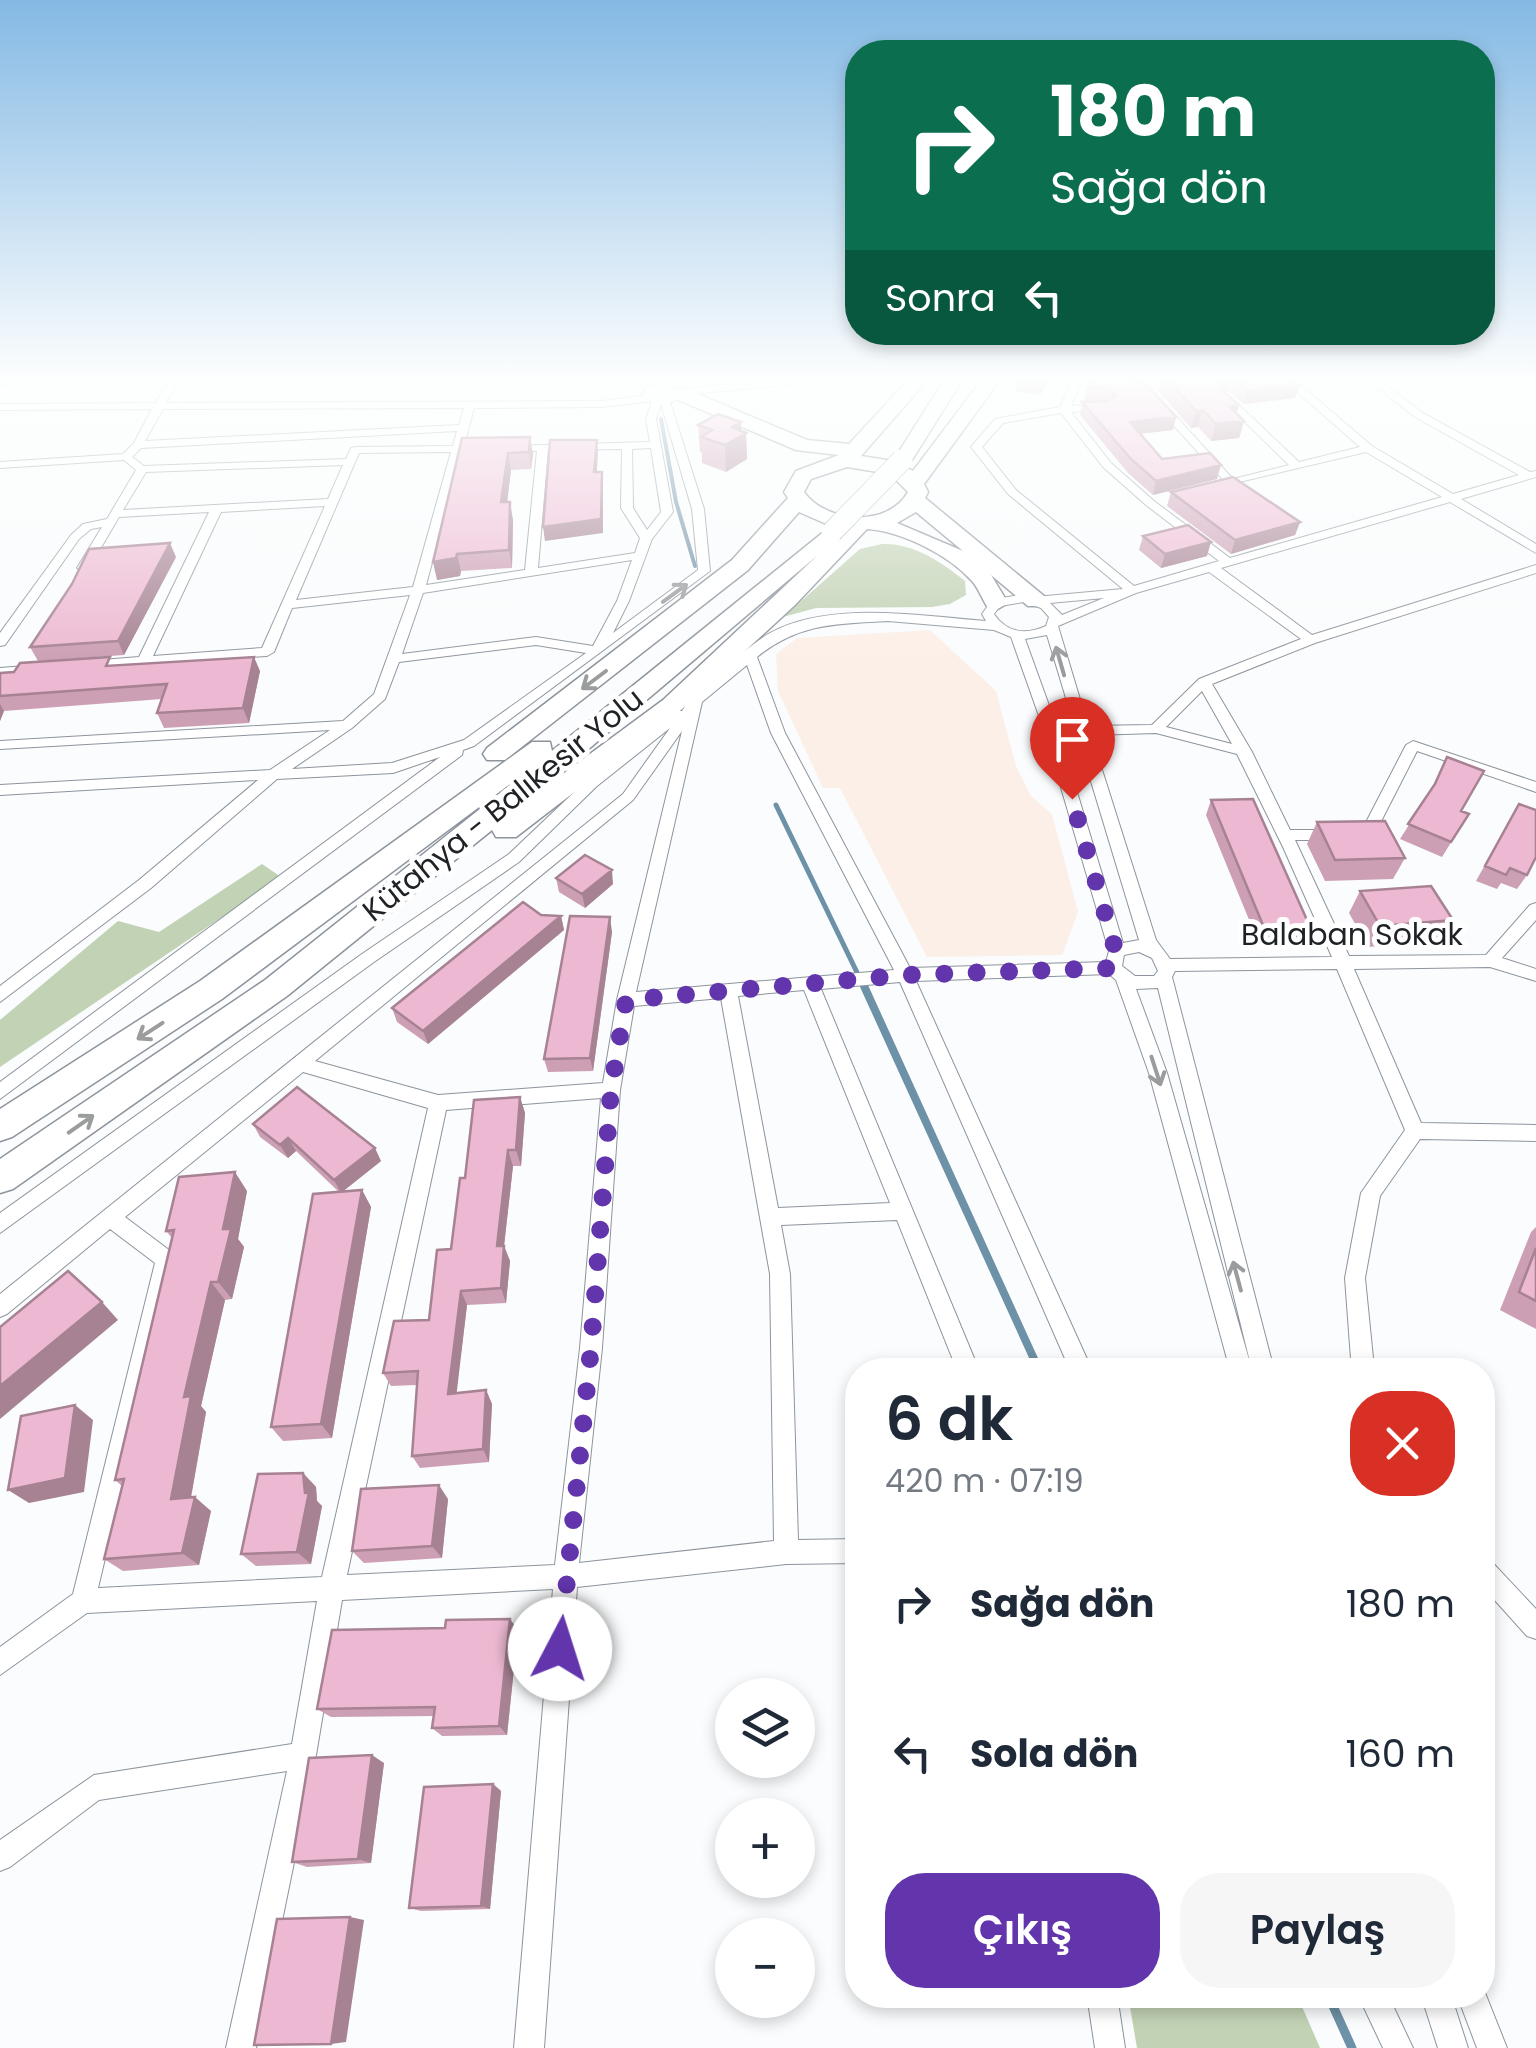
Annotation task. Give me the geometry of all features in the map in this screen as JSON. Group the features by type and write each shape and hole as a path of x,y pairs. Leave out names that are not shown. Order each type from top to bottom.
{"highway":[{"path":"788,473 808,510 829,519 867,522 919,539 966,565 984,580 994,612"},
{"path":"808,510 813,473"},
{"name":"Kütahya - Balıkesir Yolu","path":"0,1128 211,990 613,693 808,510 856,473"},
{"name":"Kütahya - Balıkesir Yolu","path":"0,1178 276,988 435,863 808,510 878,473"},
{"path":"898,473 1036,601"},
{"path":"276,988 461,864 672,704 867,522 901,514 928,473"}],"street":[{"path":"70,587 139,473"},
{"path":"72,666 267,652 343,473"},
{"path":"0,995 145,884 273,775 347,725 380,696 418,590 450,473"},
{"path":"531,574 541,473"},
{"path":"627,473 627,508 646,538"},
{"path":"661,473 667,512"},
{"path":"0,1092 704,572 698,509 688,473"},
{"path":"996,473 1012,492 1132,590"},
{"path":"1115,473 1150,504 1228,562"},
{"path":"1222,473 1231,483"},
{"path":"1199,491 1271,473"},
{"path":"1407,473 1536,548"},
{"path":"1017,635 1037,635 1132,590 1532,475"},
{"path":"1150,504 1166,499"},
{"path":"0,642 74,538 87,526 115,517 330,502"},
{"path":"144,661 216,509"},
{"path":"597,650 642,555 646,538 667,512 698,509"},
{"path":"286,605 418,590 642,555"},
{"path":"1211,568 1310,640"},
{"path":"1156,729 1204,682 1310,640 1536,568"},
{"path":"0,1224 368,958 514,858 592,783 775,636 819,621 994,612 1014,598 1036,601 1132,590"},
{"path":"1036,601 1052,610 1080,730 1148,942 1162,965 1260,1358"},
{"path":"994,612 1017,635 1052,733 1118,966 1158,1073 1238,1358"},
{"path":"394,659 536,641 597,650"},
{"path":"17,670 28,654"},
{"path":"751,658 778,733 905,975 1077,1358"},
{"path":"0,672 54,668"},
{"path":"1204,682 1245,752 1415,1131"},
{"path":"529,2048 566,1576 591,1348 611,1090 626,1000 696,700"},
{"path":"0,1307 628,797 696,700"},
{"path":"0,745 347,725"},
{"path":"1080,730 1156,729 1245,752"},
{"path":"0,790 393,768 469,743"},
{"path":"1284,835 1367,835 1413,744 1536,787"},
{"path":"1490,962 1536,910"},
{"path":"626,1000 905,975 1118,966 1138,946 1162,965"},
{"name":"Balaban Sokak","path":"1162,965 1490,962 1536,975"},
{"path":"1118,966 1141,986 1162,965"},
{"path":"810,983 963,1358"},
{"path":"728,991 780,1274 786,1552"},
{"path":"302,1064 438,1103 611,1090"},
{"path":"242,2048 303,1755 332,1587 438,1103"},
{"path":"1415,1131 1536,1133"},
{"path":"1362,1358 1355,1278 1371,1193 1415,1131"},
{"path":"768,1216 902,1210"},
{"path":"83,1601 166,1258 109,1217"},
{"path":"0,1662 83,1601 566,1576 786,1552 845,1552"},
{"path":"1495,1582 1536,1627"},
{"path":"0,1857 94,1788 303,1755"},
{"path":"1104,2008 1110,2048"},
{"path":"1379,2008 1398,2048"},
{"path":"1440,2008 1453,2048"},
{"path":"1477,2008 1492,2048"}],"shaded area":[{"path":"930,630 996,691 1016,766 1031,796 1052,814 1078,912 1062,955 927,957 840,788 823,788 778,691 776,654 797,638"}],"green space":[{"path":"882,544 916,550 937,561 965,581 966,595 950,604 932,607 816,608 783,617 860,549"},
{"path":"262,864 281,877 0,1067 0,1020 118,921 159,932"},
{"path":"1130,2008 1303,2008 1320,2048 1137,2048"}],"building":[{"path":"454,473 505,473 501,502 510,502 509,550 457,554 456,558 433,562"},
{"path":"547,473 602,473 601,519 543,527"},
{"path":"1146,473 1190,473 1156,481"},
{"path":"1233,477 1300,522 1235,540 1171,492"},
{"path":"1188,525 1211,542 1165,554 1143,536"},
{"path":"170,543 118,641 30,647 72,584 89,549"},
{"path":"110,657 106,666 254,657 243,708 157,713 167,684 0,696 0,673 14,672 20,663"},
{"path":"1447,757 1484,771 1461,811 1469,814 1451,842 1408,824 1435,784"},
{"path":"1253,799 1311,929 1265,930 1211,800"},
{"path":"1519,804 1536,810 1536,857 1527,875 1510,868 1506,875 1485,866"},
{"path":"1385,821 1405,858 1335,860 1317,822"},
{"path":"585,855 612,870 582,894 556,878"},
{"path":"1431,886 1453,920 1380,926 1360,891"},
{"path":"523,902 541,915 561,916 423,1031 392,1008"},
{"path":"570,916 610,917 590,1058 544,1059"},
{"path":"297,1087 375,1148 334,1180 288,1138 280,1145 253,1124"},
{"path":"520,1097 516,1150 508,1150 497,1246 504,1246 501,1288 461,1291 448,1394 486,1390 483,1449 412,1456 418,1371 383,1373 394,1321 429,1320 437,1250 451,1249 460,1178 465,1178 474,1100"},
{"path":"235,1172 223,1229 231,1229 218,1282 211,1282 184,1397 191,1396 171,1499 195,1497 182,1553 104,1559 124,1479 115,1480 174,1230 166,1231 179,1177"},
{"path":"362,1190 321,1424 271,1427 313,1194"},
{"path":"1536,1248 1536,1301 1519,1292"},
{"path":"68,1271 102,1302 0,1386 0,1327"},
{"path":"75,1405 65,1478 8,1490 21,1416"},
{"path":"303,1473 305,1493 309,1492 297,1552 241,1554 258,1474"},
{"path":"439,1485 432,1546 352,1551 361,1489"},
{"path":"510,1619 499,1726 432,1728 435,1707 317,1709 332,1630 445,1628 446,1620"},
{"path":"372,1755 358,1859 292,1862 309,1758"},
{"path":"493,1784 481,1906 409,1908 424,1787"},
{"path":"350,1917 331,2044 254,2045 277,1919"}],"waterway":[{"path":"671,473 695,566"},
{"path":"776,805 865,989"},
{"path":"864,986 1034,1358"},
{"path":"1334,2008 1352,2048"}],"route":[{"path":"560,1649 591,1348 611,1090 626,1000 905,975 1114,968 1116,952 1072,799"}]}
